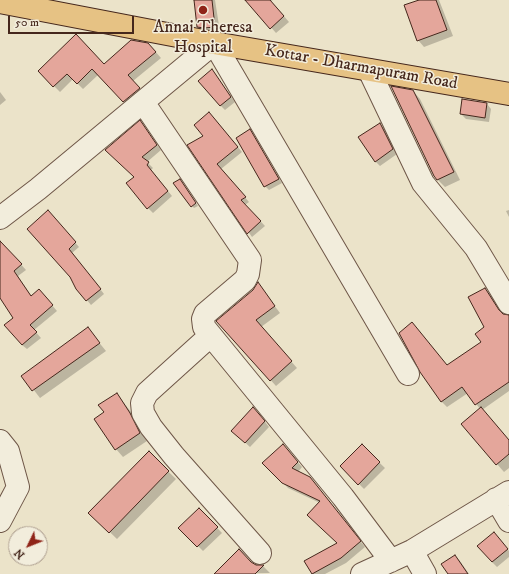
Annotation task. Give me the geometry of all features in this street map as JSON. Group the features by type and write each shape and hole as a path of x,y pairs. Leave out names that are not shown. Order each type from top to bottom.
{"main road":[{"name":"Kottar - Dharmapuram Road","path":"0,2 214,43 509,94"}],"street":[{"path":"0,218 38,189 214,43 408,374"},
{"path":"369,70 423,183 476,248 509,304"},
{"path":"143,102 250,260 248,274 245,280 205,314 203,319 204,327 343,496 391,561"},
{"path":"210,336 147,393 142,403 143,413 151,427 174,456 260,553"},
{"path":"0,441 8,451 18,487 0,521"},
{"path":"362,574 412,551 503,495 509,521"},
{"path":"412,551 425,574"}],"building":[{"path":"194,0 212,0 215,27 197,27"},
{"path":"245,0 270,0 284,16 270,29"},
{"path":"419,0 436,0 447,30 417,41 404,5"},
{"path":"76,34 104,64 131,40 148,43 156,52 128,75 140,88 123,102 92,69 77,84 67,74 53,87 38,71"},
{"path":"212,69 231,97 220,106 198,81"},
{"path":"391,86 413,90 454,172 437,180 434,176"},
{"path":"462,99 487,103 485,118 460,114"},
{"path":"209,112 238,147 217,164 246,197 241,200 261,221 247,234 187,145 203,136 194,125"},
{"path":"140,120 157,145 142,157 149,162 147,165 168,191 147,209 126,183 134,177 105,150"},
{"path":"380,123 393,149 375,162 358,137"},
{"path":"250,129 279,179 264,187 236,138"},
{"path":"180,179 196,203 191,207 173,183"},
{"path":"48,210 76,242 69,249 101,289 86,301 76,289 70,277 27,229"},
{"path":"0,241 22,264 14,271 31,296 39,289 53,305 30,325 37,332 22,345 4,325 13,318 0,298"},
{"path":"258,282 275,306 256,320 292,361 270,381 216,321 253,290"},
{"path":"485,288 499,310 503,314 509,315 509,382 475,405 462,387 441,402 420,372 399,333 412,322 447,365 481,342 475,334 484,327 468,297"},
{"path":"88,327 100,343 32,391 21,376"},
{"path":"117,393 130,413 140,433 115,450 94,419 104,412 98,405"},
{"path":"253,407 265,421 245,443 231,431"},
{"path":"481,407 509,440 509,454 496,465 461,424"},
{"path":"283,444 298,462 292,468 310,477 361,541 341,558 312,574 304,561 337,543 307,515 320,501 282,483 262,463"},
{"path":"362,444 380,462 358,485 340,466"},
{"path":"149,451 169,471 109,533 88,513"},
{"path":"199,508 218,527 197,547 178,528"},
{"path":"494,532 508,549 492,562 477,546"},
{"path":"239,549 251,562 256,565 264,565 255,574 214,574"},
{"path":"455,555 468,574 448,574 441,564"}],"place":[{"name":"Annai Theresa Hospital","path":"203,10"}]}
